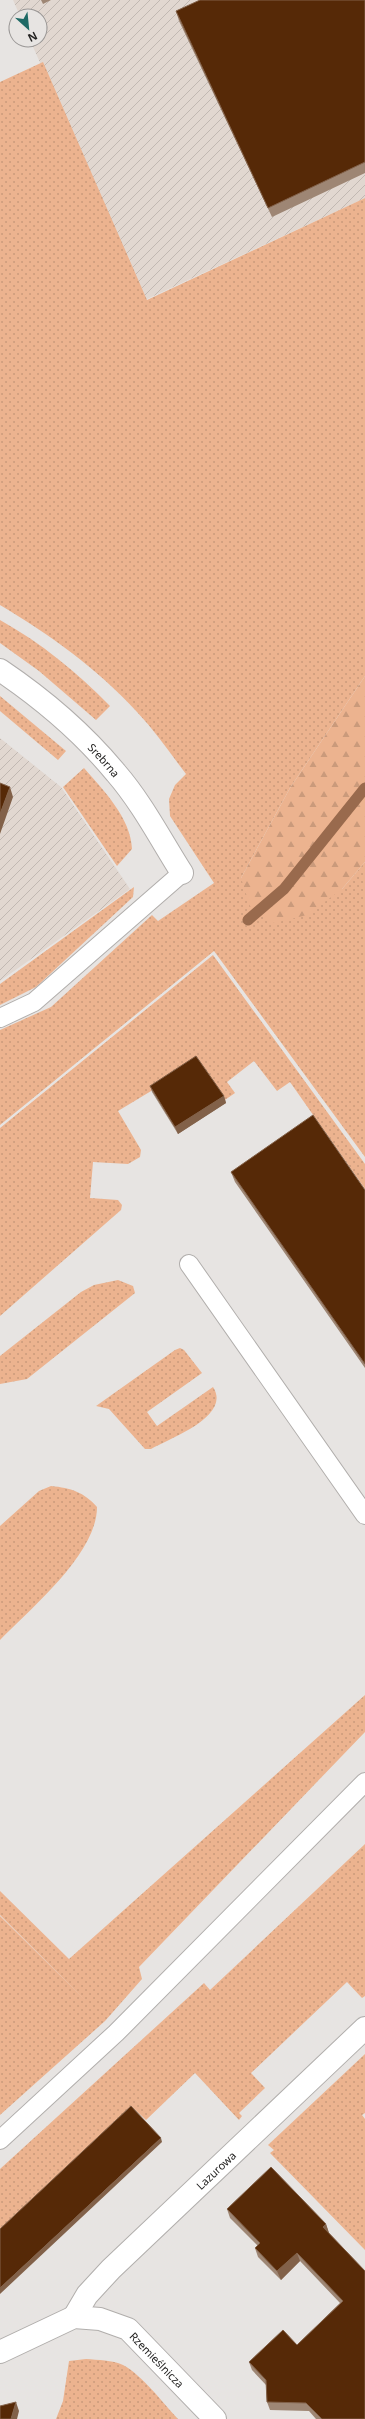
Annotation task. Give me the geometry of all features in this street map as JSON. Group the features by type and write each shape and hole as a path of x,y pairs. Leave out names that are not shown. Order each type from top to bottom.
{"street":[{"name":"Srebrna","path":"0,670 56,712 94,748 132,793 182,873"},
{"name":"Lazurowa","path":"74,2318 87,2294 110,2269 365,2028"},
{"name":"Rzemieślnicza","path":"0,2352 74,2318 100,2318 128,2329 215,2419"}],"lane":[{"path":"0,1018 34,1002 182,873"},
{"path":"189,1264 365,1515"},
{"path":"0,2140 116,2033 365,1782"}],"shaded area":[{"path":"13,0 365,0 365,198 145,300 34,48 48,48 48,8 16,8"},
{"path":"0,738 61,787 130,889 0,981"}],"green space":[{"path":"43,62 147,300 365,198 365,676 290,788 241,878 342,889 365,862 365,1157 214,951 0,1125 0,1030 51,1007 152,915 158,921 214,883 170,816 169,799 175,785 186,774 162,742 144,719 106,681 55,640 0,605 0,82"},
{"path":"0,620 44,648 85,681 110,706 96,720 39,671 0,643"},
{"path":"365,676 365,862 342,889 307,915 274,923 251,909 241,878 290,788"},
{"path":"0,696 66,751 58,760 0,711"},
{"path":"84,768 115,805 127,826 132,849 117,866 63,787"},
{"path":"134,887 133,897 36,987 0,1005 0,984"},
{"path":"213,955 365,1164 365,1189 290,1082 277,1091 254,1061 227,1082 235,1093 206,1113 181,1073 118,1111 141,1150 140,1157 128,1164 93,1162 90,1198 118,1200 122,1205 121,1210 0,1316 0,1128"},
{"path":"118,1280 133,1286 135,1293 27,1379 0,1384 0,1356 81,1292 94,1285"},
{"path":"180,1348 184,1350 202,1373 147,1412 157,1426 213,1387 217,1398 214,1407 197,1425 151,1449 145,1449 109,1409 96,1406"},
{"path":"51,1486 77,1492 92,1502 97,1507 94,1525 86,1543 60,1579 0,1640 0,1526 39,1491"},
{"path":"365,1695 365,1732 139,1967 142,1979 105,2021 0,2115 0,1916 85,2000 0,1915 0,1891 69,1959"},
{"path":"365,1844 365,1996 362,1998 347,1982 251,2073 265,2088 239,2113 242,2116 239,2120 195,2073 146,2120 131,2106 0,2231 0,2169 204,1983 210,1990"},
{"path":"365,2054 365,2113 362,2115 365,2119 365,2250 270,2153 274,2150 268,2145"},
{"path":"86,2359 105,2360 123,2365 138,2375 178,2419 56,2419 63,2401 69,2361"}],"building":[{"path":"200,0 365,0 365,162 268,208 176,11"},
{"path":"0,783 10,787 0,814"},
{"path":"196,1056 224,1096 175,1127 150,1086"},
{"path":"313,1115 365,1190 365,1364 231,1172"},
{"path":"131,2106 161,2138 0,2288 0,2229"},
{"path":"271,2167 326,2224 323,2227 365,2271 365,2419 322,2419 306,2403 267,2402 266,2380 249,2362 283,2330 297,2345 343,2301 297,2253 277,2271 255,2248 260,2243 227,2209"},
{"path":"16,2402 11,2419 0,2419 0,2406"}],"waterway":[{"path":"248,920 284,889 365,788"}]}
